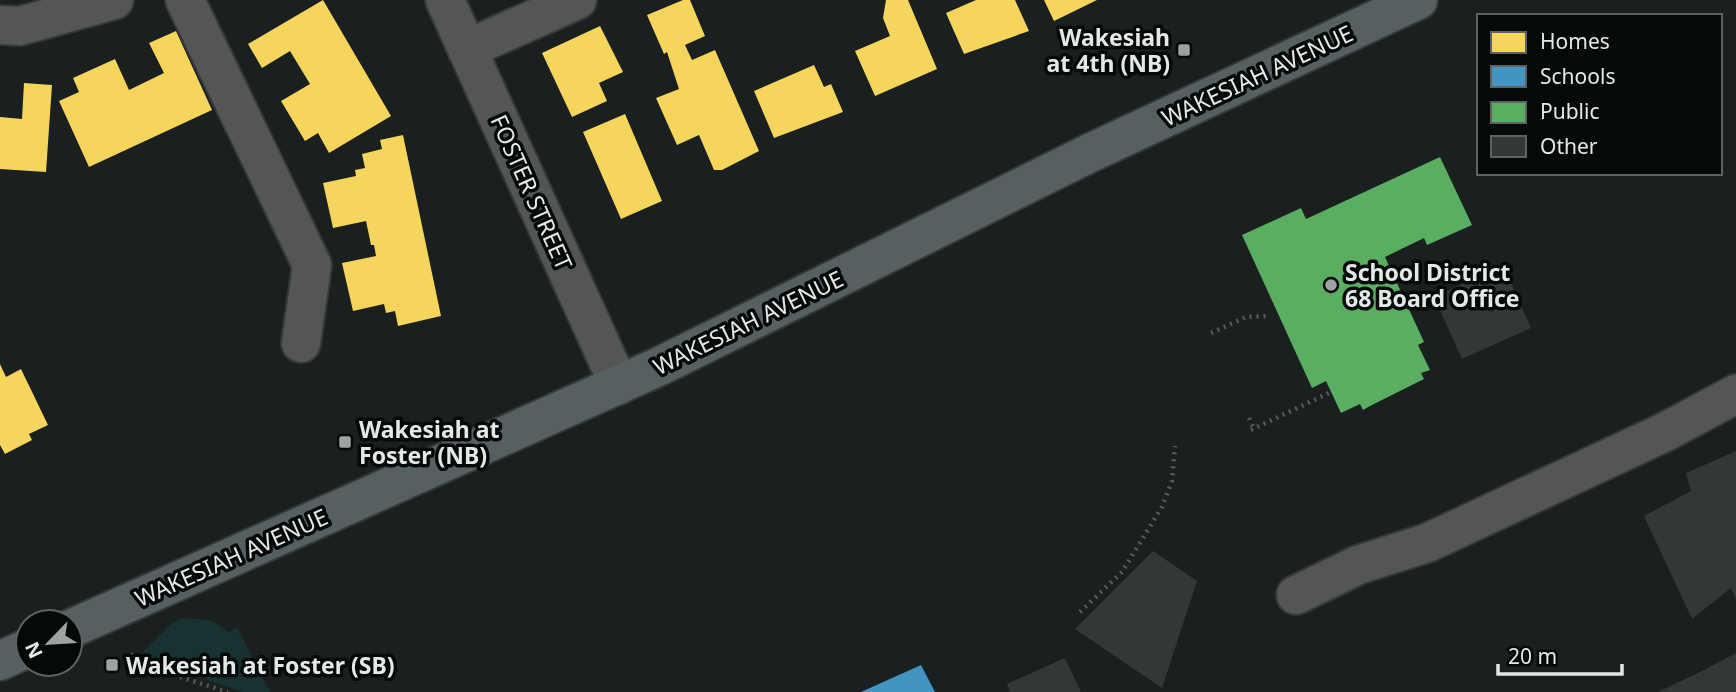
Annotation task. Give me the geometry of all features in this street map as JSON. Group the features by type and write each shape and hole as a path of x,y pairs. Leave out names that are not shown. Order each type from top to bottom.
{"main road":[{"name":"WAKESIAH AVENUE","path":"84,623 619,385 1092,152 1418,0"}],"street":[{"path":"0,25 20,26 114,0"},
{"path":"185,0 312,265 301,344"},
{"name":"FOSTER STREET","path":"445,0 619,385"},
{"path":"467,49 577,0"},
{"path":"1296,595 1359,565 1427,543 1665,432 1736,394"}],"path":[{"path":"1211,333 1246,317 1270,316"},
{"path":"1249,418 1252,429 1331,392"},
{"path":"1080,612 1122,572 1162,507 1172,481 1175,446"},
{"path":"130,654 145,666 228,692"}],"shaded area":[{"path":"182,618 210,620 229,632 237,627 270,692 244,692 144,659 142,653 172,623"}],"building: Homes":[{"path":"323,0 391,116 329,153 318,133 305,141 281,101 310,84 290,51 262,68 248,44"},
{"path":"683,0 690,0 705,36 685,45 692,60 715,50 759,151 722,170 714,170 699,135 677,145 656,98 679,89 667,52 664,54 647,15"},
{"path":"886,0 908,0 937,69 875,96 855,51 890,36 883,18"},
{"path":"976,0 1015,0 1029,31 964,54 946,13"},
{"path":"1044,0 1097,0 1054,21"},
{"path":"600,26 623,72 599,83 607,101 572,117 542,53"},
{"path":"176,31 212,110 89,167 59,101 79,92 73,78 115,59 129,90 164,73 149,43"},
{"path":"814,65 824,87 831,84 843,112 774,138 754,91"},
{"path":"24,83 52,85 46,172 0,169 0,117 22,119"},
{"path":"625,114 662,201 621,219 583,132"},
{"path":"403,135 441,316 398,326 395,311 386,313 384,304 353,311 342,263 376,256 374,245 371,245 366,221 333,228 323,183 356,176 355,170 365,168 362,154 382,149 380,140"},
{"path":"0,364 6,377 21,369 48,425 29,434 32,440 5,454 0,445"}],"building: Schools":[{"path":"921,665 935,692 861,692"}],"building: Public":[{"name":"School District 68 Board Office","path":"1440,157 1472,225 1427,245 1424,238 1385,257 1424,342 1418,345 1430,370 1421,373 1424,379 1363,410 1360,404 1341,413 1326,381 1312,388 1242,235 1301,208 1306,219"}],"building: Other":[{"path":"1503,265 1531,328 1462,359 1434,297"},
{"path":"1736,451 1736,599 1731,588 1692,619 1644,516 1691,491 1686,473"},
{"path":"1153,551 1197,581 1162,688 1075,629"},
{"path":"1736,653 1736,692 1658,692 1700,672"},
{"path":"1065,658 1081,692 1010,692 1007,684"}],"place":[{"name":"Wakesiah at 4th (NB)","path":"1184,50"},
{"name":"School District 68 Board Office","path":"1331,285"},
{"name":"Wakesiah at Foster (NB)","path":"345,442"},
{"name":"Wakesiah at Foster (SB)","path":"112,665"}]}
